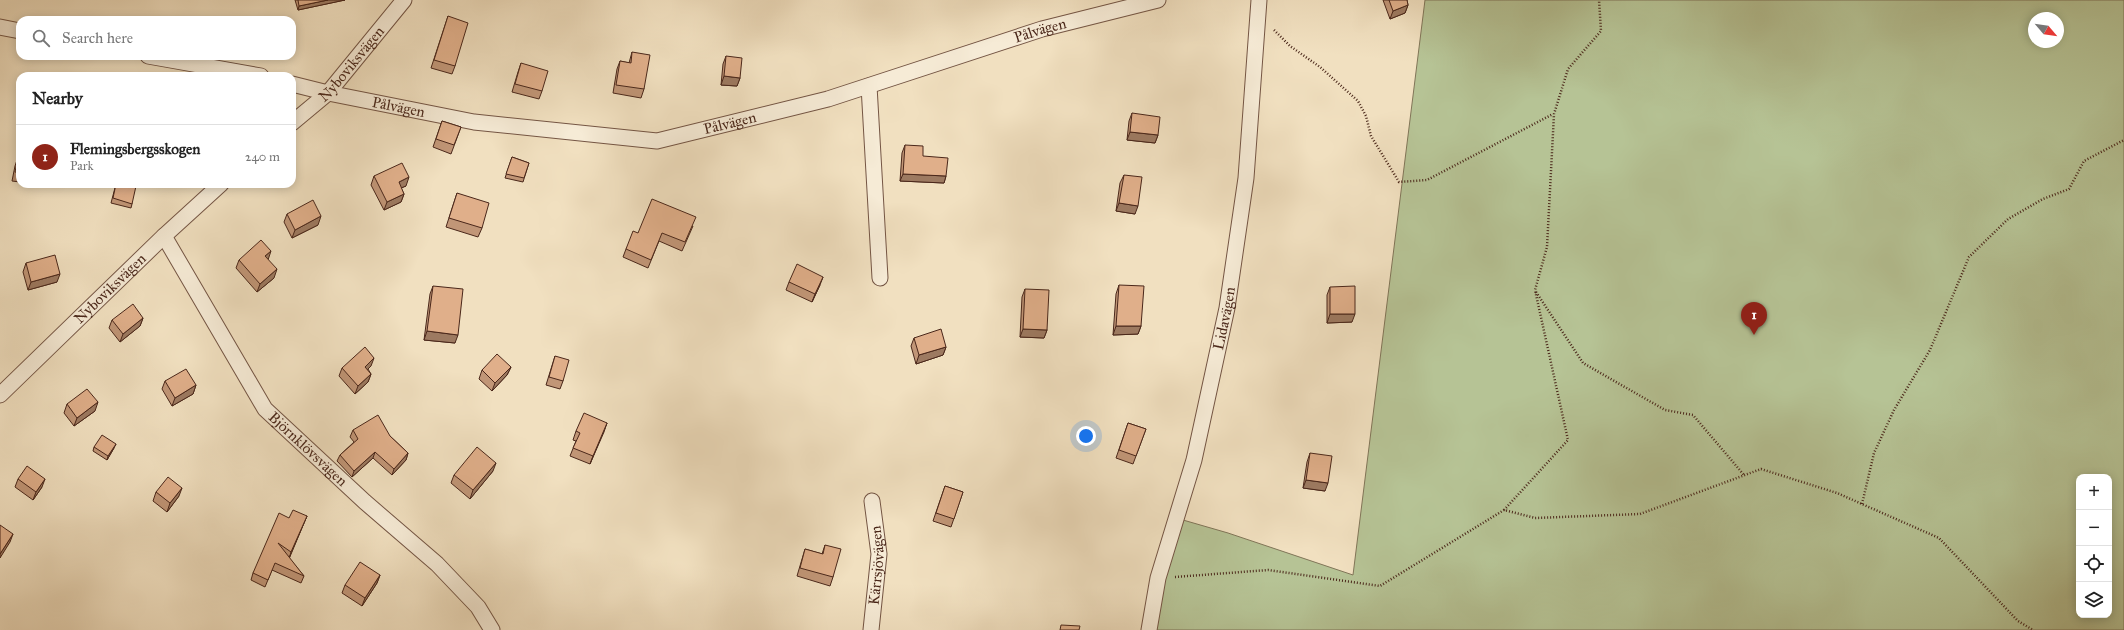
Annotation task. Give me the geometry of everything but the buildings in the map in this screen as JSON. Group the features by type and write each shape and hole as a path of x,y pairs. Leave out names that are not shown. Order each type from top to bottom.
{"street":[{"name":"Nyboviksvägen","path":"296,120 328,93 404,0"},
{"name":"Pålvägen","path":"296,85 328,93 474,122 657,141 828,99 1042,29 1158,0"},
{"name":"Lidavägen","path":"1148,630 1158,578 1194,460 1227,308 1246,178 1259,0"},
{"path":"0,27 16,30"},
{"path":"171,60 238,72"},
{"path":"869,86 880,278"},
{"name":"Nyboviksvägen","path":"0,395 164,236 218,188"},
{"name":"Björnklövsvägen","path":"164,236 265,409 365,502 437,564 478,607 492,630"},
{"name":"Kärrsjövägen","path":"871,630 879,554 872,501"}],"path":[{"path":"1158,578 1268,570 1380,586 1504,510 1568,440 1535,290 1547,247 1554,114 1568,69 1601,31 1599,0"},
{"path":"1257,25 1268,26 1280,34 1290,46 1320,67 1358,101 1366,116 1371,136 1378,150 1399,182 1428,180 1554,114"},
{"path":"1862,504 1874,453 1894,410 1930,350 1969,257 2008,219 2043,199 2069,189 2084,161 2124,140"},
{"path":"1535,290 1583,363 1665,410 1693,415 1745,475"},
{"path":"1504,510 1535,518 1640,514 1760,469 1837,493 1939,538 2018,621 2033,630"}],"green space":[{"path":"1425,0 2124,0 2124,630 1150,630 1183,520 1228,533 1353,575"}],"place":[{"name":"Flemingsbergsskogen","path":"1754,335"}]}
